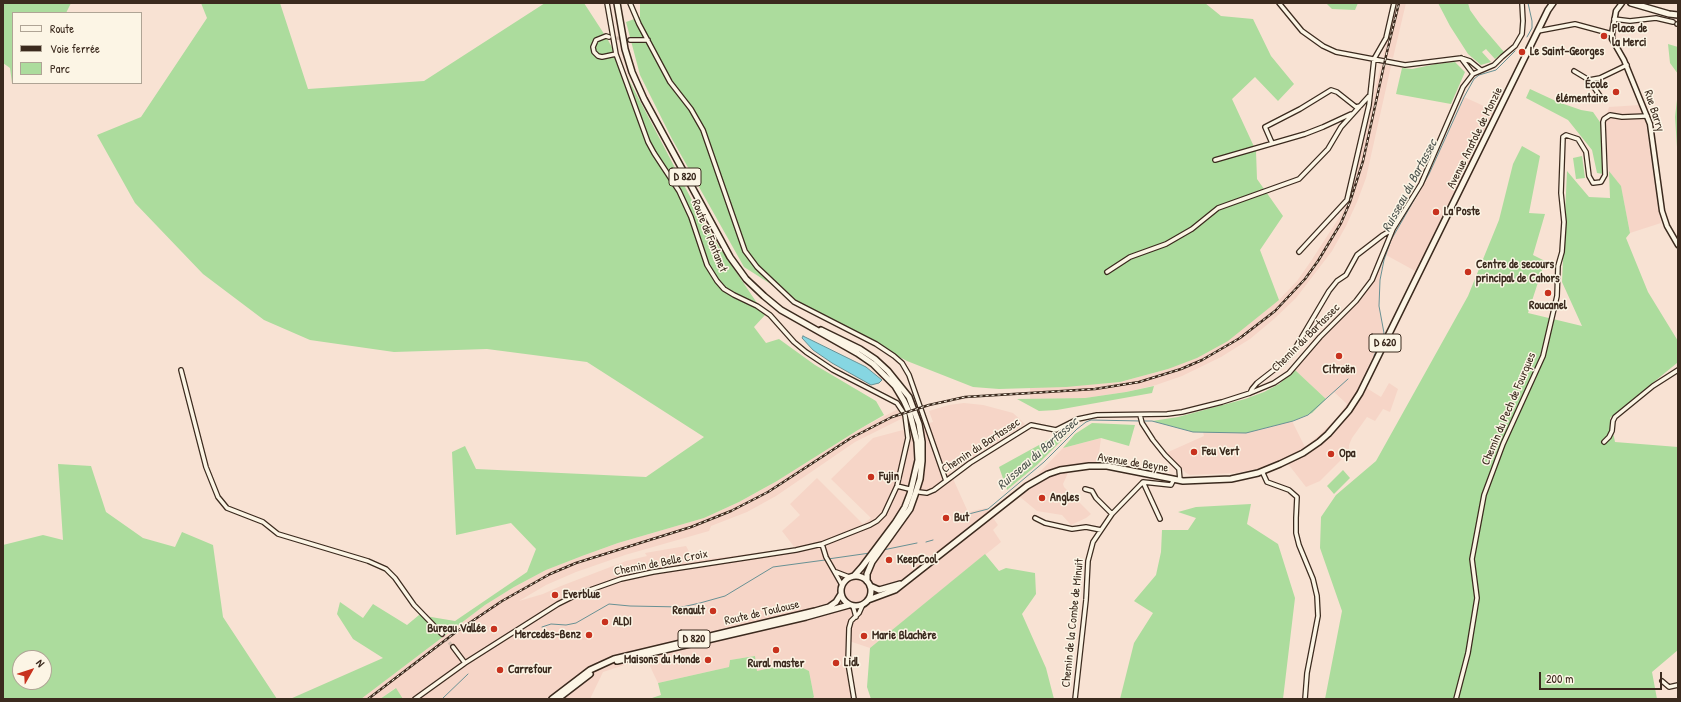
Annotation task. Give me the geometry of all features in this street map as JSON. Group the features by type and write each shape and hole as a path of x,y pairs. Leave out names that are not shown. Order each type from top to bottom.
{"main road":[{"name":"D 820","path":"617,3 625,49 638,86 657,126 730,257 746,279 769,301 873,364 895,386 910,414 917,442 918,460 915,478 905,507 870,560 851,577"},
{"name":"Avenue Anatole de Monzie","path":"1177,480 1231,479 1262,471 1291,460 1319,442 1349,410 1360,393 1553,3"},
{"path":"1631,3 1669,14 1678,15"},
{"name":"Avenue de Beyne","path":"868,600 895,590 1027,486 1048,474 1071,468 1107,466 1177,480"},
{"name":"D 820","path":"869,584 867,574 870,560"},
{"path":"851,577 864,578 869,584 870,595 868,600 863,604 851,605 845,602 841,594 842,585 851,577"},
{"name":"Avenue de Beyne","path":"869,584 879,590 887,589 904,582"},
{"name":"Route de Toulouse","path":"552,699 590,670 614,659 829,607 836,602 841,594"},
{"name":"Route de Toulouse","path":"558,699 595,671 616,661 806,617 851,605"}],"street":[{"name":"Route de Fontanet","path":"607,3 616,54 648,142 679,191 691,217 707,265 717,281 729,292 757,306 770,315 794,342 806,352 833,370 897,402 905,415 908,438 897,486"},
{"path":"630,3 631,9 670,82 691,108 703,130 745,251 757,267 794,302 876,344 902,363 909,375 946,481"},
{"path":"1279,3 1294,23 1323,46 1344,55 1405,65 1461,58 1470,60 1481,70"},
{"path":"1299,252 1347,200 1370,95 1374,59 1386,38 1394,3"},
{"name":"Chemin du Bartassec","path":"919,492 927,493 970,463 1031,425 1056,430 1085,417 1097,415 1140,416 1182,412 1250,393 1274,383 1289,373 1316,341 1356,301 1375,274 1393,229 1420,184 1463,88 1473,74 1494,65 1515,46 1522,34 1524,21 1522,3"},
{"path":"1538,31 1575,24 1612,34 1616,11 1622,3"},
{"path":"1614,18 1630,21 1656,18 1676,23"},
{"name":"Rue Barry","path":"1612,34 1615,44 1627,65 1647,116 1652,136 1662,211 1665,221 1678,245"},
{"path":"609,37 606,36 596,40 593,47 594,52 598,56 602,57 616,54"},
{"path":"630,40 648,40"},
{"path":"1461,58 1473,74"},
{"path":"1589,80 1600,78 1627,65"},
{"path":"1574,71 1589,80 1602,99"},
{"path":"1272,143 1265,127 1300,109 1331,90 1338,92 1356,107 1361,106"},
{"path":"1107,272 1130,257 1166,244 1192,229 1218,208 1299,178 1328,149 1341,127 1370,95"},
{"path":"1215,160 1324,127 1352,114"},
{"name":"Chemin du Pech de Fourques","path":"1456,699 1468,653 1477,598 1472,559 1484,495 1503,444 1543,356 1557,296 1558,266 1562,252 1564,222 1561,193 1563,137 1566,135 1578,139 1586,152 1589,176 1594,182 1601,182 1605,175 1604,119 1610,116 1647,116"},
{"path":"1250,393 1257,383 1284,362 1293,352 1329,291 1337,281 1346,275 1357,255 1393,229"},
{"path":"181,370 206,467 218,497 227,508 233,512 241,512 263,522 278,534 368,561 386,569 395,578 414,605 442,634"},
{"path":"1604,442 1609,438 1615,417 1653,386 1678,370"},
{"path":"1140,416 1142,423 1152,440 1179,470 1177,480 1171,485 1143,482"},
{"path":"1262,471 1267,482 1290,490 1297,497 1296,533 1299,545 1313,579 1317,596 1318,616 1307,673 1305,699"},
{"path":"1143,482 1160,519"},
{"name":"Chemin de la Combe de Minuit","path":"1075,699 1086,600 1088,560 1093,542 1112,514 1143,482"},
{"path":"897,486 909,489"},
{"name":"Chemin de Belle Croix","path":"415,699 466,663 558,604 576,595 621,579 659,571 796,550 822,544 870,526 877,521 884,514 897,486"},
{"path":"1085,489 1092,491 1096,498 1112,514"},
{"path":"1035,518 1045,523 1072,529 1086,527 1101,530"},
{"path":"822,544 828,562 835,571 842,585"},
{"path":"835,571 851,577"},
{"path":"854,699 851,684 848,643 849,624 856,617 863,604"},
{"path":"851,605 856,617"},
{"path":"453,647 466,663"},
{"path":"1662,681 1669,687 1678,685"}],"shaded area":[{"path":"1397,3 1406,3 1393,58 1383,56"},
{"path":"1381,64 1391,66 1366,178 1357,202 1332,251 1296,298 1274,319 1250,339 1221,357 1182,376 1156,385 1126,392 1085,398 1030,399 1030,388 1120,382 1168,369 1279,300 1297,281 1311,261 1342,213 1349,198"},
{"path":"1464,97 1495,111 1417,272 1386,255 1391,240 1429,174"},
{"path":"1640,105 1646,123 1661,223 1630,233 1621,187 1609,171 1604,123 1609,107"},
{"path":"1383,264 1380,280 1379,306 1384,333 1360,384 1381,397 1389,383 1398,389 1390,412 1383,409 1375,421 1367,417 1352,438 1349,445 1349,452 1320,481 1306,487 1285,460 1263,468 1236,473 1190,475 1186,473 1166,453 1204,436 1203,432 1246,432 1292,421 1305,447 1317,437 1336,419 1347,404 1334,392 1326,399 1295,370 1316,344 1364,296"},
{"path":"964,403 983,405 1013,413 1025,424 950,472 968,512 986,508 998,525 993,530 1001,542 870,648 849,641 854,699 812,699 814,697 809,671 793,664 756,672 755,656 730,660 729,667 658,683 646,658 603,672 590,699 403,699 395,688 380,699 361,699 485,605 514,587 546,570 582,556 618,543 704,518 739,502 777,481 858,430 898,409 903,418 855,442 776,496 747,512 711,526 709,531 625,555 576,572 546,585 519,601 543,594 626,561 647,556 645,553 686,546 694,561 795,548 782,531 800,515 790,504 817,478 863,524 871,518 831,479 873,438 933,422 929,411 949,405"},
{"path":"1101,438 1097,468 1068,473 1063,484 1064,487 1091,514 1086,518 1071,525 1062,515 1037,511 1014,492 1036,476 1063,448"}],"green space":[{"path":"3,3 71,3 66,12 12,12 12,83 10,68 3,63"},
{"path":"201,3 280,3 308,89 424,81 545,3 584,3 608,40 706,227 765,315 754,327 766,343 779,339 815,365 876,401 884,415 777,481 739,502 704,518 618,543 582,556 546,570 514,587 485,605 361,699 290,699 383,658 353,639 337,614 340,602 363,618 373,604 407,625 419,615 455,621 527,572 536,549 511,523 456,535 452,452 465,446 476,469 646,477 704,437 587,362 487,349 394,352 310,340 264,320 203,274 135,203 97,135 141,117 207,18"},
{"path":"640,3 1205,3 1221,16 1253,19 1271,56 1294,84 1278,101 1255,77 1232,99 1256,151 1257,179 1283,216 1260,250 1279,300 1228,341 1197,358 1168,369 1120,382 1066,387 999,389 973,387 907,361 818,314 744,267 672,139 640,75 626,22 640,17"},
{"path":"1326,3 1358,3 1355,10 1332,9"},
{"path":"1438,3 1468,3 1470,10 1480,24 1504,52 1495,59 1486,49 1482,52 1491,62 1481,65 1468,54 1450,26"},
{"path":"1668,44 1678,47 1678,74 1670,63"},
{"path":"1455,62 1465,72 1451,104 1396,94 1402,68 1412,69"},
{"path":"1530,89 1558,102 1581,110 1593,112 1602,125 1603,174 1597,173 1592,150 1568,120 1526,98"},
{"path":"1678,91 1678,162 1675,117"},
{"path":"1522,146 1540,156 1529,213 1545,214 1533,255 1545,261 1528,313 1582,326 1562,282 1567,171 1589,197 1610,198 1609,171 1621,186 1630,233 1626,238 1648,292 1678,341 1677,363 1610,418 1615,442 1678,447 1678,650 1652,672 1657,699 1325,699 1342,611 1320,548 1321,517 1336,495 1376,461 1468,296 1499,220 1513,164"},
{"path":"1582,156 1585,178 1576,179 1573,158"},
{"path":"1295,370 1326,399 1312,413 1293,421 1246,433 1193,432 1152,421 1178,417 1245,399 1264,392 1279,384"},
{"path":"1154,386 1152,393 1057,410 1039,411 1017,399 1085,398"},
{"path":"1079,423 1037,465 1007,490 999,467"},
{"path":"1092,423 1135,425 1129,446 1101,438 1063,448 1075,434"},
{"path":"58,464 91,466 106,512 143,538 175,547 182,532 213,545 223,617 277,699 3,699 3,545 43,535 63,540"},
{"path":"1343,470 1350,478 1334,494 1327,486"},
{"path":"1251,504 1247,524 1278,544 1295,598 1283,699 1120,699 1134,643 1153,613 1134,601 1156,575 1161,552 1162,530 1188,530 1196,518 1178,512 1196,507"},
{"path":"985,554 999,571 1006,568 1035,573 1036,594 1022,614 1046,668 1054,699 871,699 867,687 870,648"},
{"path":"755,656 757,671 793,663 809,671 814,697 812,699 649,699 661,695 658,683 729,667 730,660"},
{"path":"396,688 403,699 380,699"}],"water":[{"path":"803,336 866,367 882,380 879,383 871,385 832,363 813,350 802,338"}],"waterway":[{"name":"Ruisseau du Bartassec","path":"1527,37 1532,28 1528,3"},
{"name":"Ruisseau du Bartassec","path":"1374,356 1384,333 1379,306 1380,280 1384,260 1391,240 1429,174 1464,97 1474,79 1479,75 1496,70 1515,51"},
{"name":"Ruisseau du Bartassec","path":"1144,421 1152,421 1193,432 1246,433 1293,421 1308,415 1348,379"},
{"name":"Ruisseau du Bartassec","path":"965,515 988,509 1044,462 1086,422 1091,420 1141,421"},
{"name":"Ruisseau du Bartassec","path":"926,542 933,540"},
{"name":"Ruisseau du Bartassec","path":"883,550 917,543"},
{"name":"Ruisseau du Bartassec","path":"828,559 870,553"},
{"name":"Ruisseau du Bartassec","path":"542,627 551,624 566,625 576,623 609,604 682,607 700,603 725,596 773,567 825,560"},
{"name":"Ruisseau du Bartassec","path":"442,699 468,674"}],"tunnel":[{"path":"611,37 630,40"},
{"path":"442,634 453,647"}],"railway":[{"path":"368,699 456,632 502,601 550,574 576,563 691,527 731,511 768,492 851,438 892,417 929,405 965,397 1095,389 1139,382 1181,369 1202,360 1240,338 1275,311 1305,279 1318,261 1341,223 1350,202 1363,161 1399,3"}],"place":[{"name":"Place de la Merci","path":"1604,36"},
{"name":"Le Saint-Georges","path":"1522,52"},
{"name":"École élémentaire","path":"1616,92"},
{"name":"La Poste","path":"1436,212"},
{"name":"Centre de secours principal de Cahors","path":"1468,272"},
{"name":"Roucanel","path":"1548,293"},
{"name":"Citroën","path":"1339,356"},
{"name":"Feu Vert","path":"1194,452"},
{"name":"Opa","path":"1331,454"},
{"name":"Fujin","path":"871,477"},
{"name":"Angles","path":"1042,498"},
{"name":"But","path":"946,518"},
{"name":"KeepCool","path":"889,560"},
{"name":"Everblue","path":"555,595"},
{"name":"Renault","path":"713,611"},
{"name":"ALDI","path":"605,622"},
{"name":"Bureau Vallée","path":"494,629"},
{"name":"Mercedes-Benz","path":"589,635"},
{"name":"Marie Blachère","path":"864,636"},
{"name":"Rural master","path":"776,650"},
{"name":"Maisons du Monde","path":"708,660"},
{"name":"Lidl","path":"836,663"},
{"name":"Carrefour","path":"500,670"}]}
